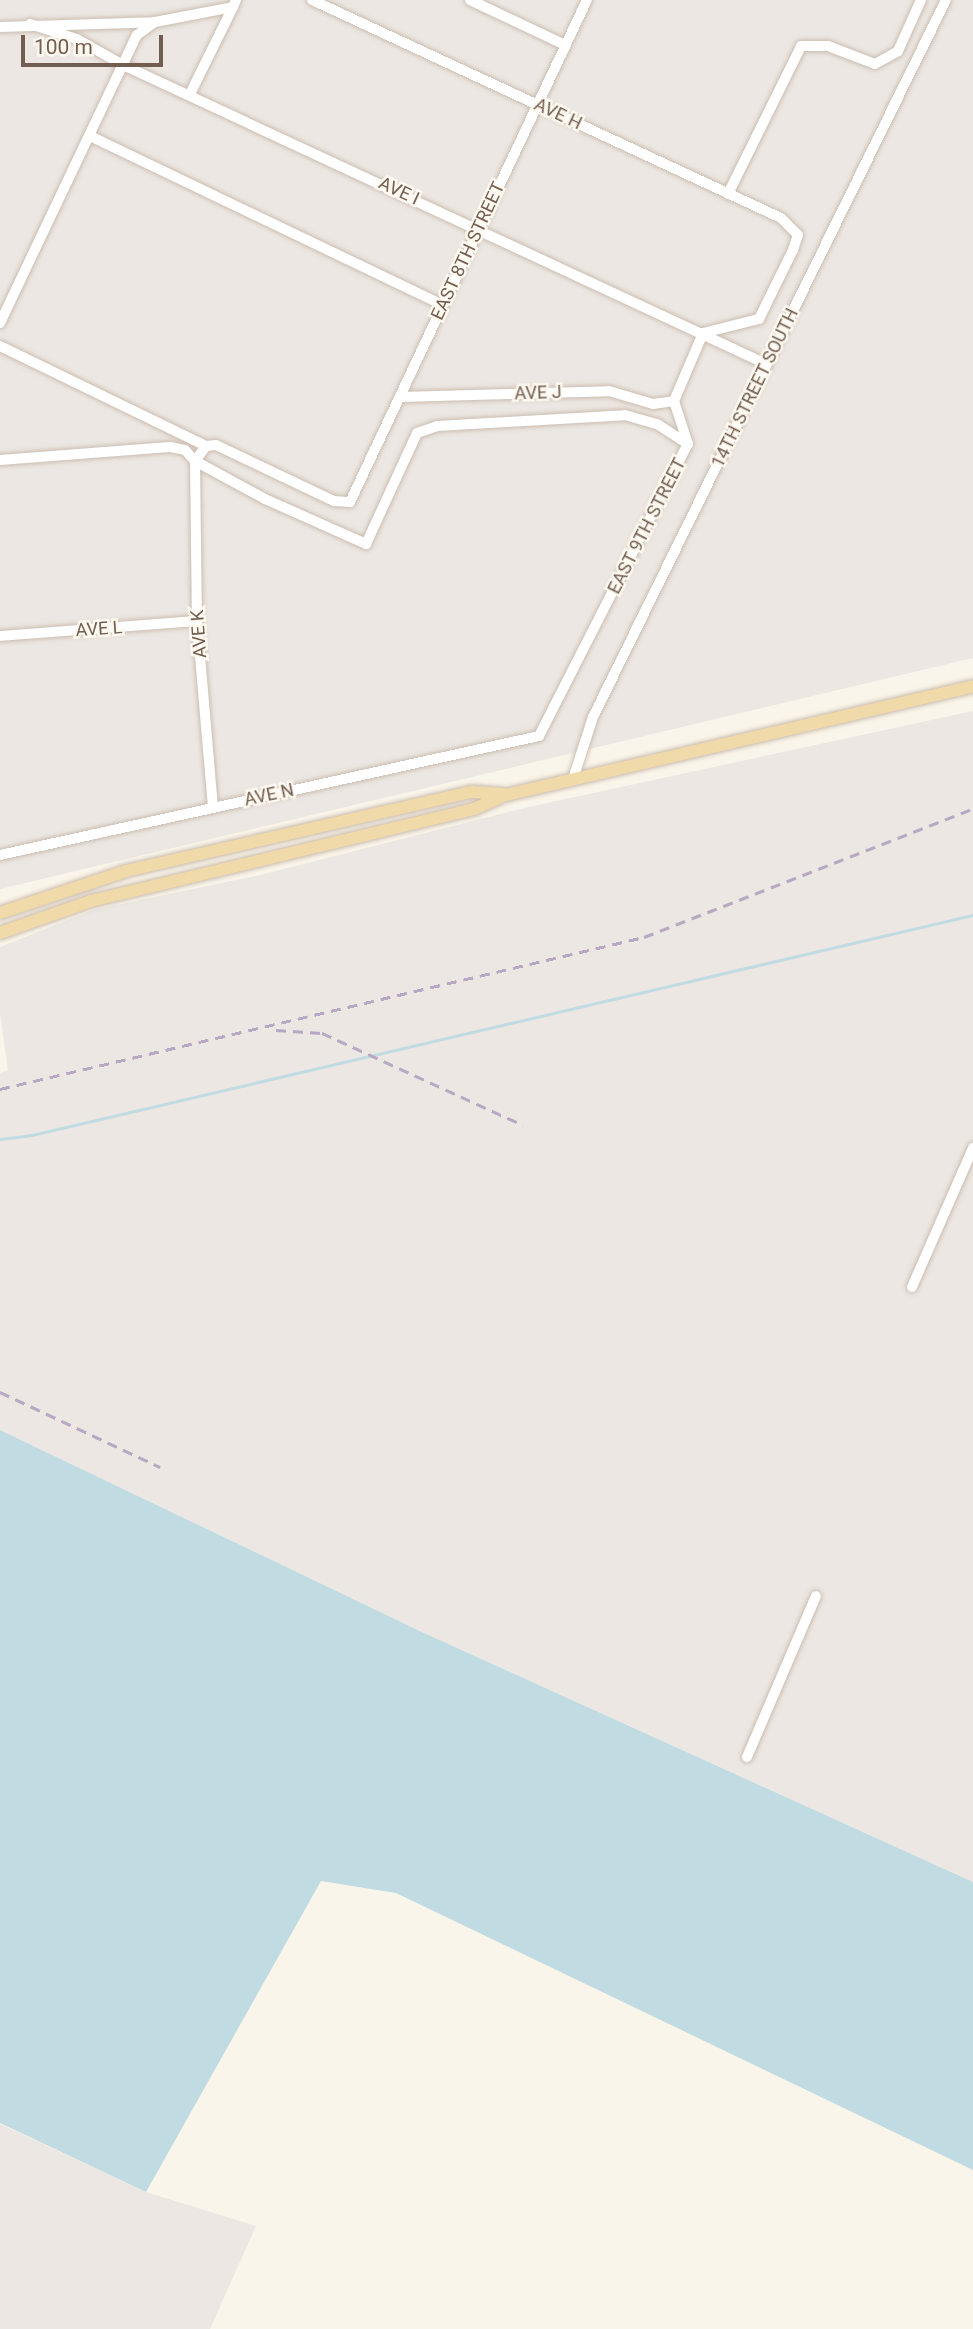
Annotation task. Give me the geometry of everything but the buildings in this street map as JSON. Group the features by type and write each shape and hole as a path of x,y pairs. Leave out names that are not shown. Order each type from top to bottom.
{"main road":[{"path":"0,933 91,901 474,809 506,794 973,686"},
{"path":"0,913 126,871 472,792 506,794"}],"street":[{"name":"AVE H","path":"312,0 781,218 798,235 759,319 703,333"},
{"path":"470,0 565,46"},
{"name":"EAST 8TH STREET","path":"206,446 216,445 334,502 350,502 587,0"},
{"path":"728,194 801,46 828,46 875,64 898,51 920,0"},
{"name":"14TH STREET SOUTH","path":"573,779 593,717 946,0"},
{"path":"0,27 30,23 155,22 234,4"},
{"path":"190,94 234,4"},
{"path":"0,323 136,35 155,22"},
{"name":"AVE I","path":"30,23 77,39 123,65 766,364"},
{"path":"90,136 442,305"},
{"path":"0,290 11,296"},
{"path":"674,401 703,333"},
{"path":"0,346 206,446 195,461"},
{"name":"AVE J","path":"400,397 609,391 653,404 674,401"},
{"name":"EAST 9TH STREET","path":"539,736 688,444 674,401"},
{"path":"0,460 170,447 185,450 195,461 265,499 366,544 416,433 437,426 625,415 657,424 688,444"},
{"name":"AVE K","path":"195,461 197,621 213,807"},
{"name":"AVE L","path":"0,636 197,621"},
{"name":"AVE N","path":"0,855 539,736"},
{"path":"912,1287 973,1147"},
{"path":"747,1757 816,1596"}],"shaded area":[{"path":"0,0 973,0 973,658 0,889"},
{"path":"973,711 973,1882 424,1633 0,1430 0,1073 8,1070 0,1014 0,947 93,910 260,875 524,808"},
{"path":"0,2124 146,2192 256,2226 210,2329 0,2329"}],"water":[{"path":"0,1430 424,1633 973,1882 973,2170 396,1893 321,1881 146,2192 0,2123"}],"waterway":[{"path":"0,1139 32,1135 973,915"}],"railway":[{"path":"0,1089 644,937 973,809"},
{"path":"276,1030 322,1033 523,1125"},
{"path":"0,1392 160,1467"}]}
